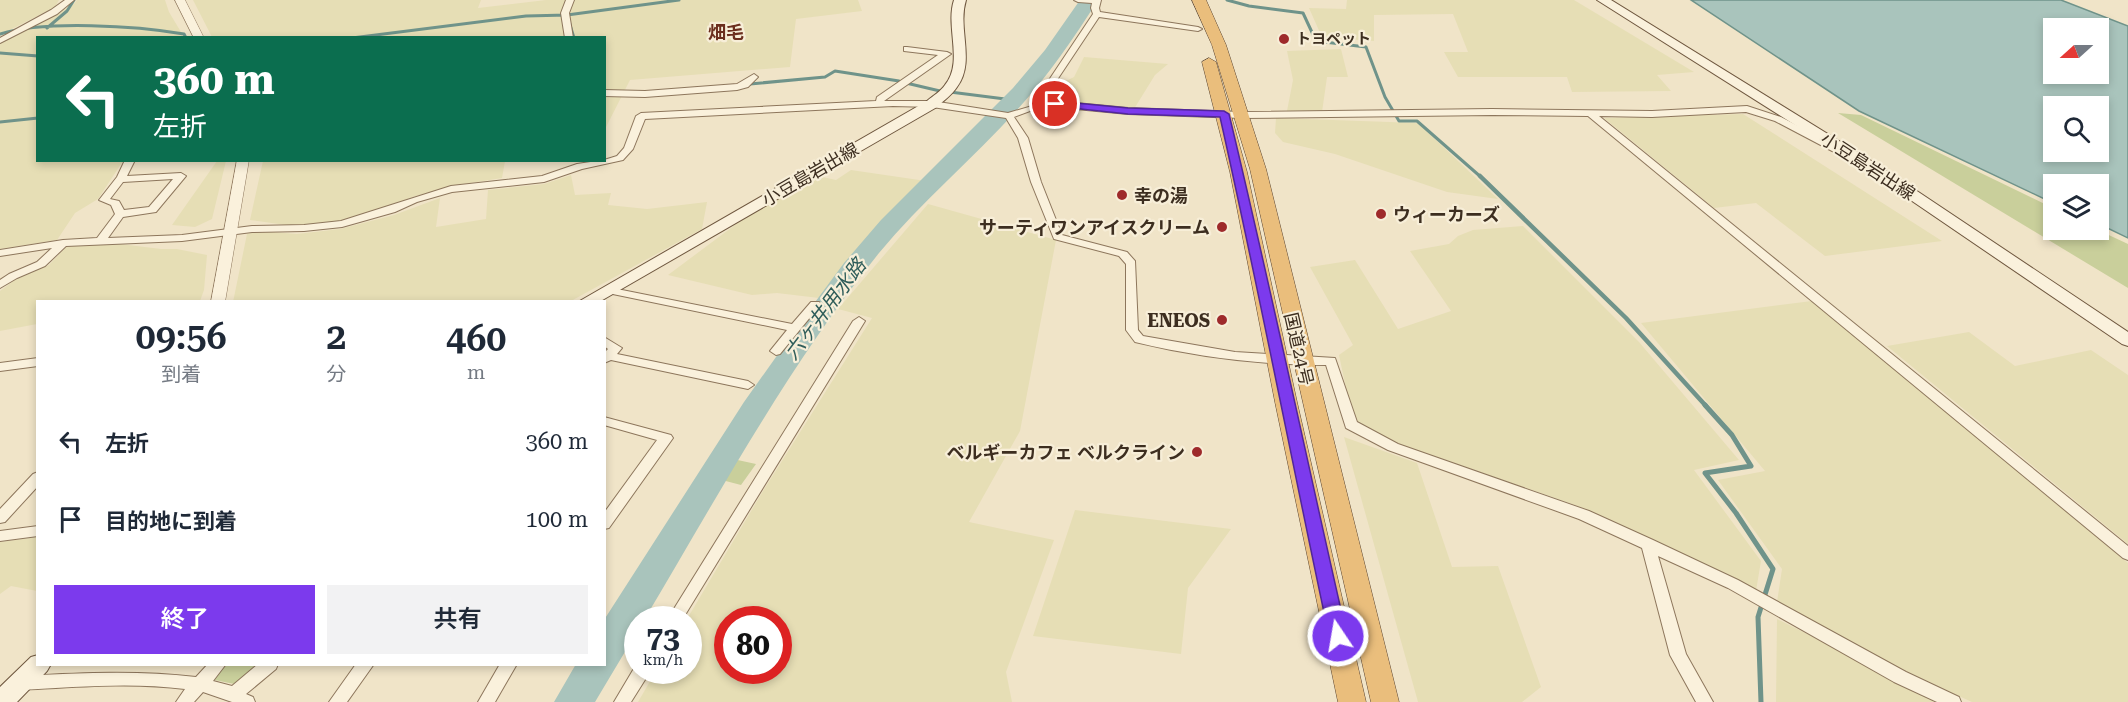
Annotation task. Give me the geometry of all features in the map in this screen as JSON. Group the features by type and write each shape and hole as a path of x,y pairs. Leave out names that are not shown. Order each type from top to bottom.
{"highway":[{"name":"国道24号","path":"1186,0 1258,170 1384,702"},
{"name":"国道24号","path":"1199,0 1218,45 1233,115 1277,361 1353,702"}],"main road":[{"name":"小豆島岩出線","path":"590,300 932,104 952,86 958,74 953,55 955,18 960,0"},
{"name":"小豆島岩出線","path":"1603,0 1874,168 2128,340"},
{"path":"1,702 37,666"}],"street":[{"path":"0,41 54,12 70,0"},
{"path":"180,0 198,36"},
{"path":"569,36 565,13 570,0"},
{"path":"1044,106 1041,98 1096,15 1097,1 1080,0"},
{"path":"1096,15 1198,29"},
{"path":"907,49 953,55"},
{"path":"880,104 880,99 905,80 953,55"},
{"path":"606,93 645,94 737,87 745,85 754,77"},
{"path":"0,253 63,243 182,238 342,224 451,189 544,179 580,166 608,162 620,158 628,149 641,117 681,113 767,112 880,104 932,104 1009,116 1055,104 1128,111 1233,115 1652,114 1747,109 1778,119 1874,168"},
{"path":"1590,113 2128,554"},
{"path":"1009,116 1023,138 1036,183 1058,237 1123,254 1131,263 1132,330 1139,339 1195,351 1277,361 1331,362 1351,425 1393,447 1584,515 1648,544 1733,584 1900,677 1953,702"},
{"path":"120,214 115,203 104,200 120,179 129,162"},
{"path":"218,300 243,162"},
{"path":"101,240 120,214 152,210 181,176 120,179"},
{"path":"0,285 13,276 41,264 63,243"},
{"path":"607,290 795,328"},
{"path":"776,351 815,304"},
{"path":"683,606 860,321"},
{"path":"606,342 616,348 607,358"},
{"path":"607,358 748,385"},
{"path":"0,367 36,362"},
{"path":"606,422 666,438 606,521"},
{"path":"0,518 36,479"},
{"path":"0,536 36,531"},
{"path":"1648,544 1678,655 1705,702"},
{"path":"184,702 216,666"},
{"path":"19,683 167,679 198,685 241,698 268,666"},
{"path":"337,702 364,666"},
{"path":"486,702 508,666"},
{"path":"622,702 633,684"}],"shaded area":[{"path":"0,0 59,0 55,7 0,35"},
{"path":"77,0 165,0 169,12 183,36 36,36 36,162 122,162 98,199 75,213 57,240 0,249 0,44 74,4"},
{"path":"193,0 481,0 478,8 546,0 858,0 862,11 796,19 790,67 630,80 606,127 606,36 211,36"},
{"path":"1347,0 1574,0 1694,72 1657,75 1671,91 1572,92 1567,77 1458,77 1444,52 1468,52 1453,14 1374,15 1374,41 1329,38 1321,35 1309,8 1346,9"},
{"path":"1341,49 1348,77 1327,77 1322,112 1287,111 1293,80 1287,51"},
{"path":"1084,57 1168,64 1155,75 1134,109 1056,100 1066,81 1074,77"},
{"path":"1743,114 1942,241 1825,256 1756,203 1714,208 1604,118"},
{"path":"1276,118 1418,123 1498,199 1447,192 1335,154 1283,142 1275,133"},
{"path":"216,162 226,162 212,219 195,227 172,225"},
{"path":"263,162 505,162 502,178 452,186 412,197 386,209 342,221 293,226 250,220"},
{"path":"851,170 926,181 867,241 819,298 777,293 752,295 668,275 739,222 818,176 836,180"},
{"path":"571,175 575,195 611,193 608,205 647,209 707,202 702,229 573,300 233,300 247,234 258,231 297,234 340,229 394,215 440,198 436,227 486,219 488,190 544,184"},
{"path":"928,204 1056,240 1020,431 969,522 1054,540 1006,672 1012,702 638,702 648,684 702,684 702,606 695,606 763,491 872,318 838,309"},
{"path":"1523,226 1639,342 1739,460 1694,470 1761,561 1756,591 1575,505 1396,443 1353,421 1339,355 1353,345 1310,267 1355,260 1398,329 1451,311 1410,251 1449,244 1458,236 1473,230"},
{"path":"104,242 177,249 207,255 204,290 200,300 36,300 36,324 0,331 0,291 16,279 49,265 68,245"},
{"path":"1812,301 2128,563 2128,702 1972,702 1906,672 1777,602 1782,569 1718,480 1765,471 1641,323"},
{"path":"1969,332 2015,366 2091,350 2128,375 2128,544 1887,346"},
{"path":"1344,437 1417,463 1452,567 1498,566 1541,687 1522,702 1418,702"},
{"path":"1075,510 1231,529 1188,588 1181,654 1033,636"},
{"path":"36,537 36,591 11,586 0,594 0,542"},
{"path":"1777,619 1945,702 1776,702"}],"green space":[{"path":"1838,113 1861,115 2043,203 2043,237"},
{"path":"2109,235 2128,244 2128,288 2048,240 2109,240"},
{"path":"733,459 756,464 741,485 718,479"},
{"path":"223,666 263,666 239,685 210,679"}],"water":[{"path":"1691,0 2061,0 2107,18 2043,18 2043,84 2109,84 2109,19 2128,26 2128,238 2109,229 2109,174 2043,174 2043,198 1859,111"}],"waterway":[{"path":"49,27 67,11 74,0"},
{"path":"567,15 679,0"},
{"name":"六ヶ井用水路","path":"606,650 755,409 853,269 890,225 1021,93 1052,54 1089,0"},
{"path":"1227,0 1249,6 1303,13 1316,41 1366,47 1385,97 1399,121 1417,121 1482,178"},
{"path":"368,36 526,16 567,15"},
{"path":"567,15 573,36"},
{"path":"0,34 49,27"},
{"path":"49,27 117,27 164,31 185,36"},
{"path":"0,53 36,56"},
{"path":"750,84 825,77 835,71 899,81"},
{"path":"906,83 940,91"},
{"path":"950,92 1013,100"},
{"path":"0,122 36,118"},
{"path":"1480,176 1626,318 1706,406"},
{"path":"1705,405 1732,435 1751,466 1705,473 1736,513 1773,569 1758,617 1761,702"},
{"name":"六ヶ井用水路","path":"574,702 596,666"}],"place":[{"name":"トヨペット","path":"1284,39"},
{"name":"幸の湯","path":"1122,195"},
{"name":"ウィーカーズ","path":"1381,214"},
{"name":"サーティワンアイスクリーム","path":"1222,227"},
{"name":"ENEOS","path":"1222,320"},
{"name":"ベルギーカフェ ベルクライン","path":"1197,452"}],"district":[{"name":"畑毛","path":"726,32"}],"route":[{"path":"1055,104 1128,111 1224,114 1256,252 1277,361 1338,636"}]}
